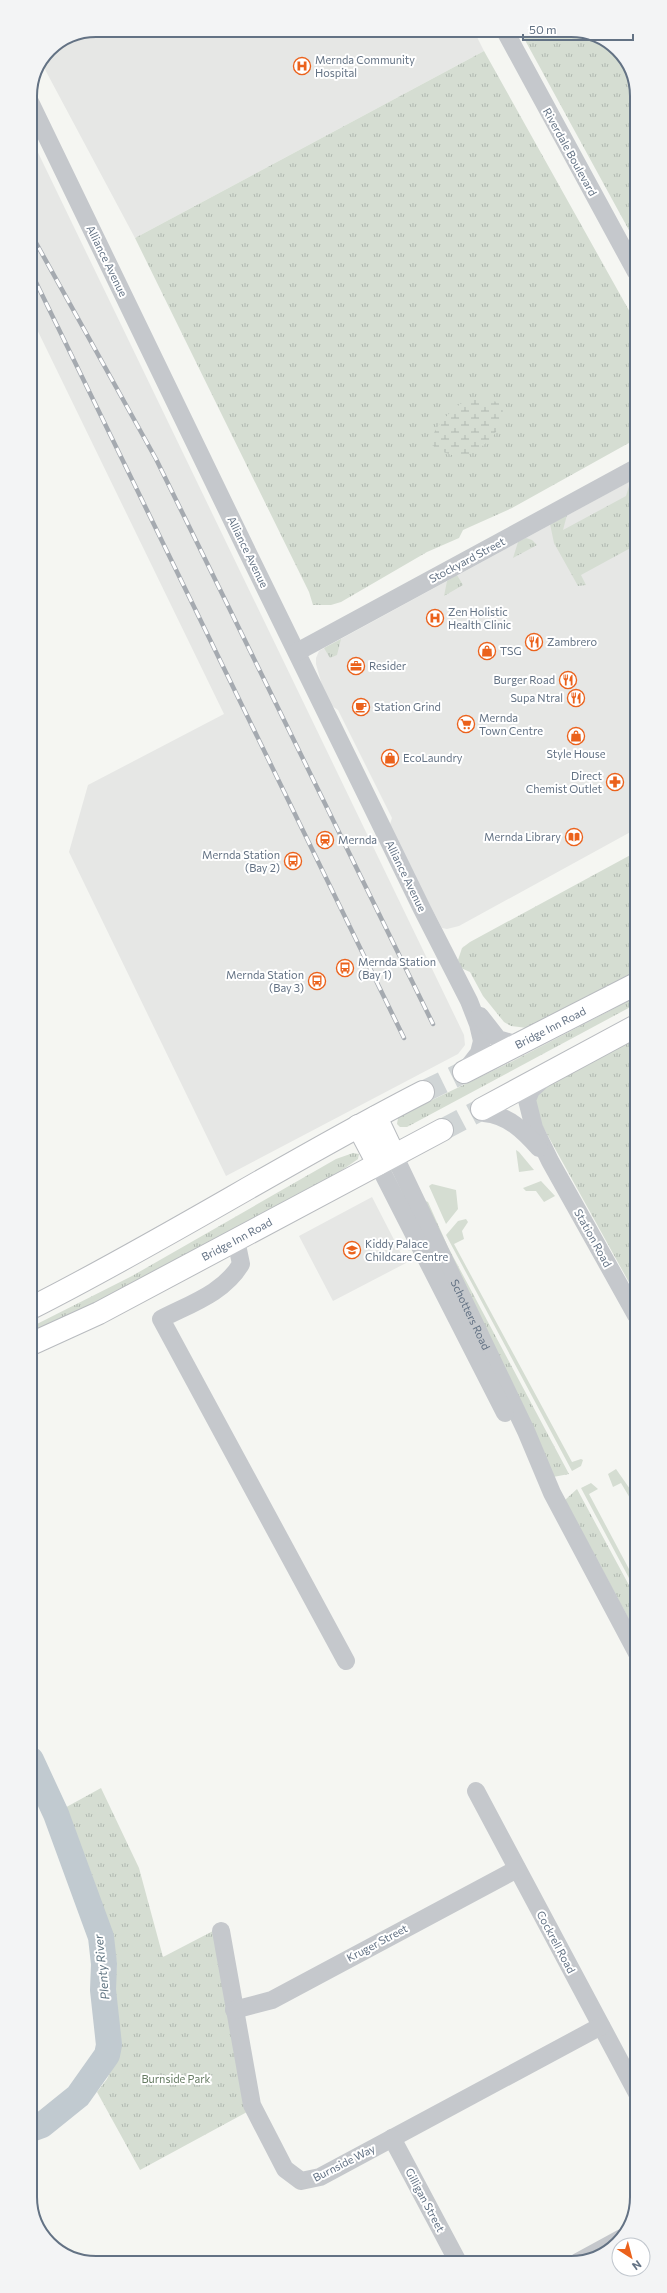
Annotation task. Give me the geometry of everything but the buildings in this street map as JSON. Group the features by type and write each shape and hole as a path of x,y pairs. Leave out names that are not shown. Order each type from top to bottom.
{"main road":[{"name":"Bridge Inn Road","path":"464,1072 630,987"},
{"path":"483,1111 552,1071 630,1029"},
{"path":"37,1305 130,1256 367,1121 423,1092"},
{"name":"Schotters Road","path":"367,1121 386,1160"},
{"name":"Bridge Inn Road","path":"37,1341 99,1313 442,1130"}],"street":[{"name":"Riverdale Boulevard","path":"508,37 630,261"},
{"name":"Alliance Avenue","path":"37,116 422,909 469,1001 478,1024 482,1041 479,1053 464,1072"},
{"name":"Stockyard Street","path":"297,652 630,471"},
{"name":"Alliance Avenue","path":"469,1001 498,1039 518,1045"},
{"name":"Station Road","path":"552,1071 535,1086 527,1100 534,1128 550,1161 630,1304"},
{"name":"Station Road","path":"483,1111 508,1120 532,1141 550,1161"},
{"name":"Schotters Road","path":"386,1160 506,1416 552,1492 630,1640"},
{"path":"236,1240 241,1264 234,1276 220,1288 161,1319 346,1661"},
{"name":"Cockrell Road","path":"476,1791 630,2080"},
{"name":"Kruger Street","path":"234,2010 272,2000 517,1869"},
{"name":"Burnside Way","path":"221,1931 252,2105 290,2174 301,2181 314,2179 601,2026"},
{"name":"Gilligan Street","path":"392,2138 455,2256"}],"shaded area":[{"path":"96,37 477,37 484,51 135,238 44,69 54,54 63,47 85,38"},
{"path":"37,150 464,1035 465,1045 458,1054 226,1176 69,852 88,785 224,714 37,329"},
{"name":"Mernda Town Centre","path":"630,481 630,832 459,926 447,929 442,928 389,827 392,818 338,710 329,704 325,696 316,664 316,658 319,651"},
{"name":"Kiddy Palace Childcare Centre","path":"372,1197 406,1263 333,1301 299,1236"}],"green space":[{"path":"523,37 575,37 586,39 604,47 615,57 622,67 627,77 630,96 630,232"},
{"path":"484,51 630,312 630,442 512,508 463,530 459,538 427,552 341,602 331,605 313,605 309,592 135,238"},
{"path":"483,398 500,403 503,411 502,419 498,428 485,444 469,454 461,456 445,453 432,445 432,439 437,427 457,406 472,399"},
{"path":"630,483 630,548 581,575 586,585 578,586 554,543 550,524 567,515 563,530 626,496"},
{"path":"526,538 532,540 537,545 513,558 518,542"},
{"path":"457,575 463,585 444,596 447,581"},
{"path":"341,639 337,655 330,658 324,648"},
{"path":"630,855 630,974 527,1028 511,1026 504,1022 483,996 470,972 461,968 458,960 462,948 470,942"},
{"path":"630,1000 630,1007 407,1127 400,1127 397,1124 398,1118 401,1115 513,1061"},
{"path":"630,1040 630,1284 537,1116 535,1097 538,1091"},
{"path":"516,1150 519,1152 534,1170 519,1172"},
{"path":"353,1153 359,1154 358,1159 335,1175 99,1301 37,1331 37,1324 132,1276 336,1159"},
{"path":"541,1181 555,1196 544,1202 536,1191 526,1191 523,1188"},
{"path":"432,1184 456,1190 458,1209 446,1224 429,1186"},
{"path":"423,1200 428,1202 448,1247 569,1474 553,1477"},
{"path":"466,1219 468,1222 462,1231 464,1239 454,1244 572,1462 581,1459 583,1460 581,1466 572,1471 446,1235 458,1221"},
{"path":"616,1469 630,1489 630,1498 621,1483 613,1487 608,1474"},
{"path":"591,1483 598,1489 589,1494 630,1571 630,1580 581,1488"},
{"path":"577,1489 630,1587 630,1621 565,1500"},
{"name":"Burnside Park","path":"101,1788 139,1868 163,1957 213,1931 247,2112 140,2170 97,2092 107,2079 118,2055 112,2002 117,1965 112,1935 90,1870 78,1856 61,1810"}],"waterway":[{"name":"Plenty River","path":"37,1773 56,1814 101,1937 104,1964 103,1990 109,2045 107,2055 78,2096 42,2125 37,2127"}],"tunnel":[{"path":"423,1092 464,1072"},
{"path":"442,1130 482,1109"}],"railway":[{"path":"37,245 156,459 433,1024"},
{"path":"37,284 404,1038"}],"place":[{"name":"Mernda Community Hospital","path":"302,66"},
{"name":"Zen Holistic Health Clinic","path":"435,618"},
{"name":"Zambrero","path":"534,642"},
{"name":"TSG","path":"487,651"},
{"name":"Resider","path":"356,666"},
{"name":"Burger Road","path":"568,680"},
{"name":"Supa Ntral","path":"576,698"},
{"name":"Station Grind","path":"361,707"},
{"name":"Mernda Town Centre","path":"466,724"},
{"name":"Style House","path":"576,736"},
{"name":"EcoLaundry","path":"390,758"},
{"name":"Direct Chemist Outlet","path":"615,782"},
{"name":"Mernda Library","path":"574,837"},
{"name":"Mernda","path":"325,840"},
{"name":"Mernda Station (Bay 2)","path":"293,861"},
{"name":"Mernda Station (Bay 1)","path":"345,968"},
{"name":"Mernda Station (Bay 3)","path":"317,981"},
{"name":"Kiddy Palace Childcare Centre","path":"352,1250"}]}
